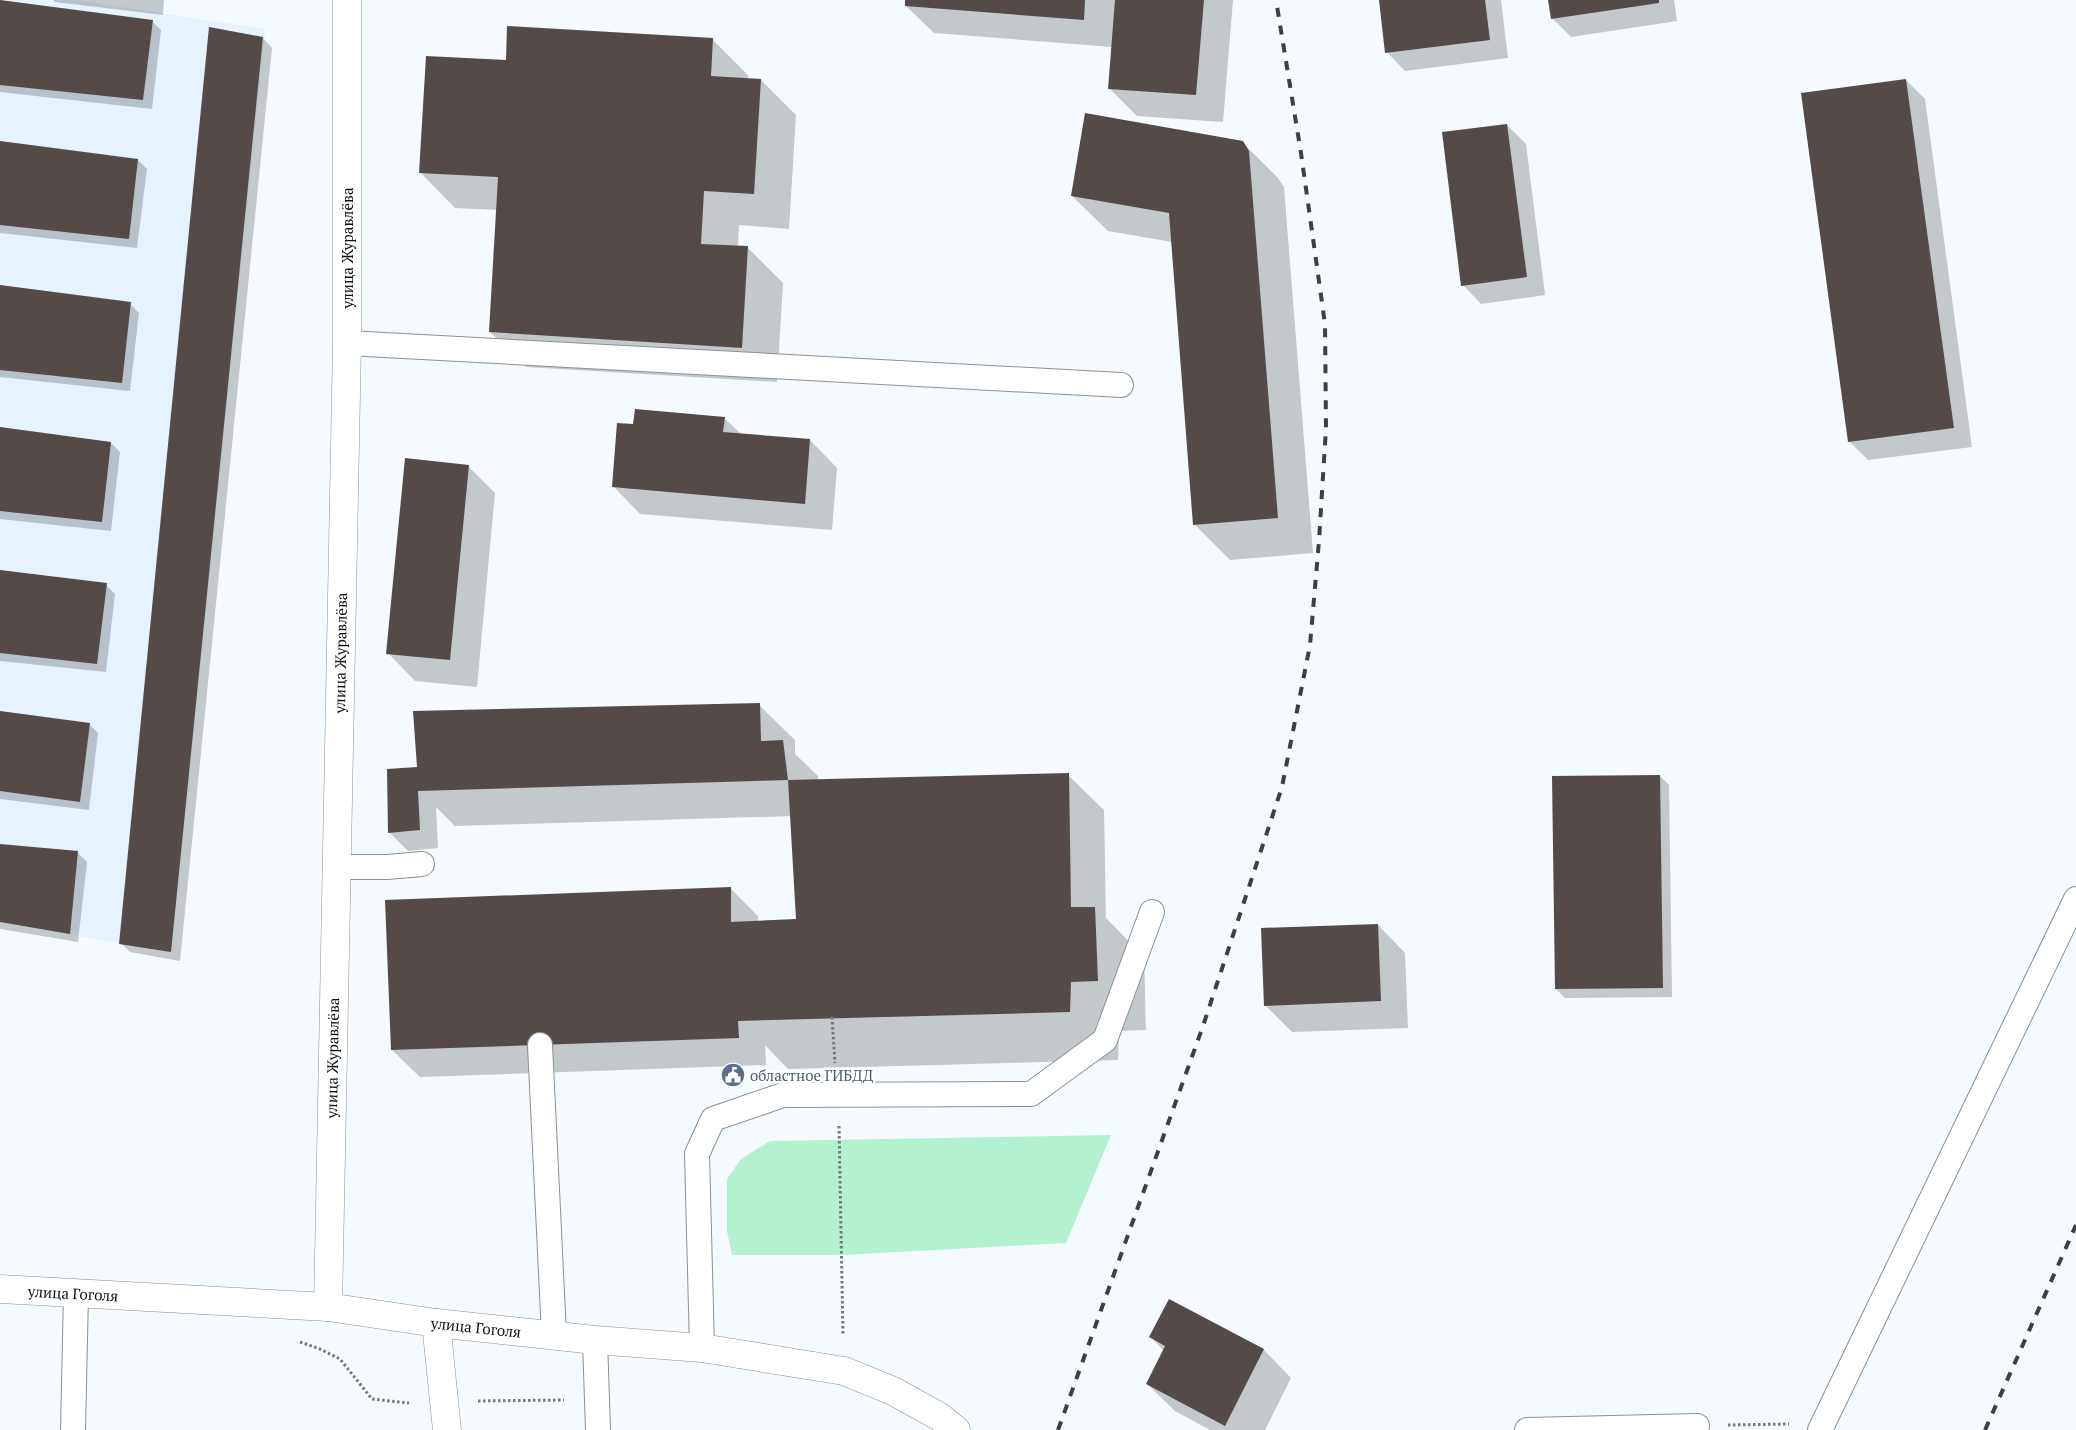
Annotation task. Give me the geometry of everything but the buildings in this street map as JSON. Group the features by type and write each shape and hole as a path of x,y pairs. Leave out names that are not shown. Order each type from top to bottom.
{"street":[{"name":"улица Журавлёва","path":"328,1307 335,867 347,343 347,0"},
{"name":"улица Гоголя","path":"0,1289 328,1307 436,1323 595,1340 702,1348 844,1371 893,1391 948,1424"},
{"path":"436,1323 447,1430"}],"lane":[{"path":"347,343 1121,385"},
{"path":"335,867 387,867 422,864"},
{"path":"1821,1427 2076,899"},
{"path":"702,1348 697,1154 713,1119 783,1095 1031,1094 1105,1040 1152,912"},
{"path":"540,1045 554,1335"},
{"path":"73,1430 76,1294"},
{"path":"595,1340 598,1430"},
{"path":"1527,1430 1697,1426"}],"path":[{"path":"840,1140 844,1371"},
{"path":"296,1341 320,1348 340,1359 372,1400 379,1402 597,1399"},
{"path":"1697,1426 1821,1427"}],"shaded area":[{"path":"0,0 76,0 265,29 171,952 0,922"}],"green space":[{"path":"1111,1135 1066,1243 841,1255 732,1255 727,1231 727,1179 741,1159 770,1141"}],"railway":[{"path":"1058,1430 1203,1026 1282,787 1310,645 1326,428 1325,324 1301,153 1276,0"},
{"path":"1985,1430 2076,1225"}],"place":[{"name":"областное ГИБДД","path":"733,1075"}]}
